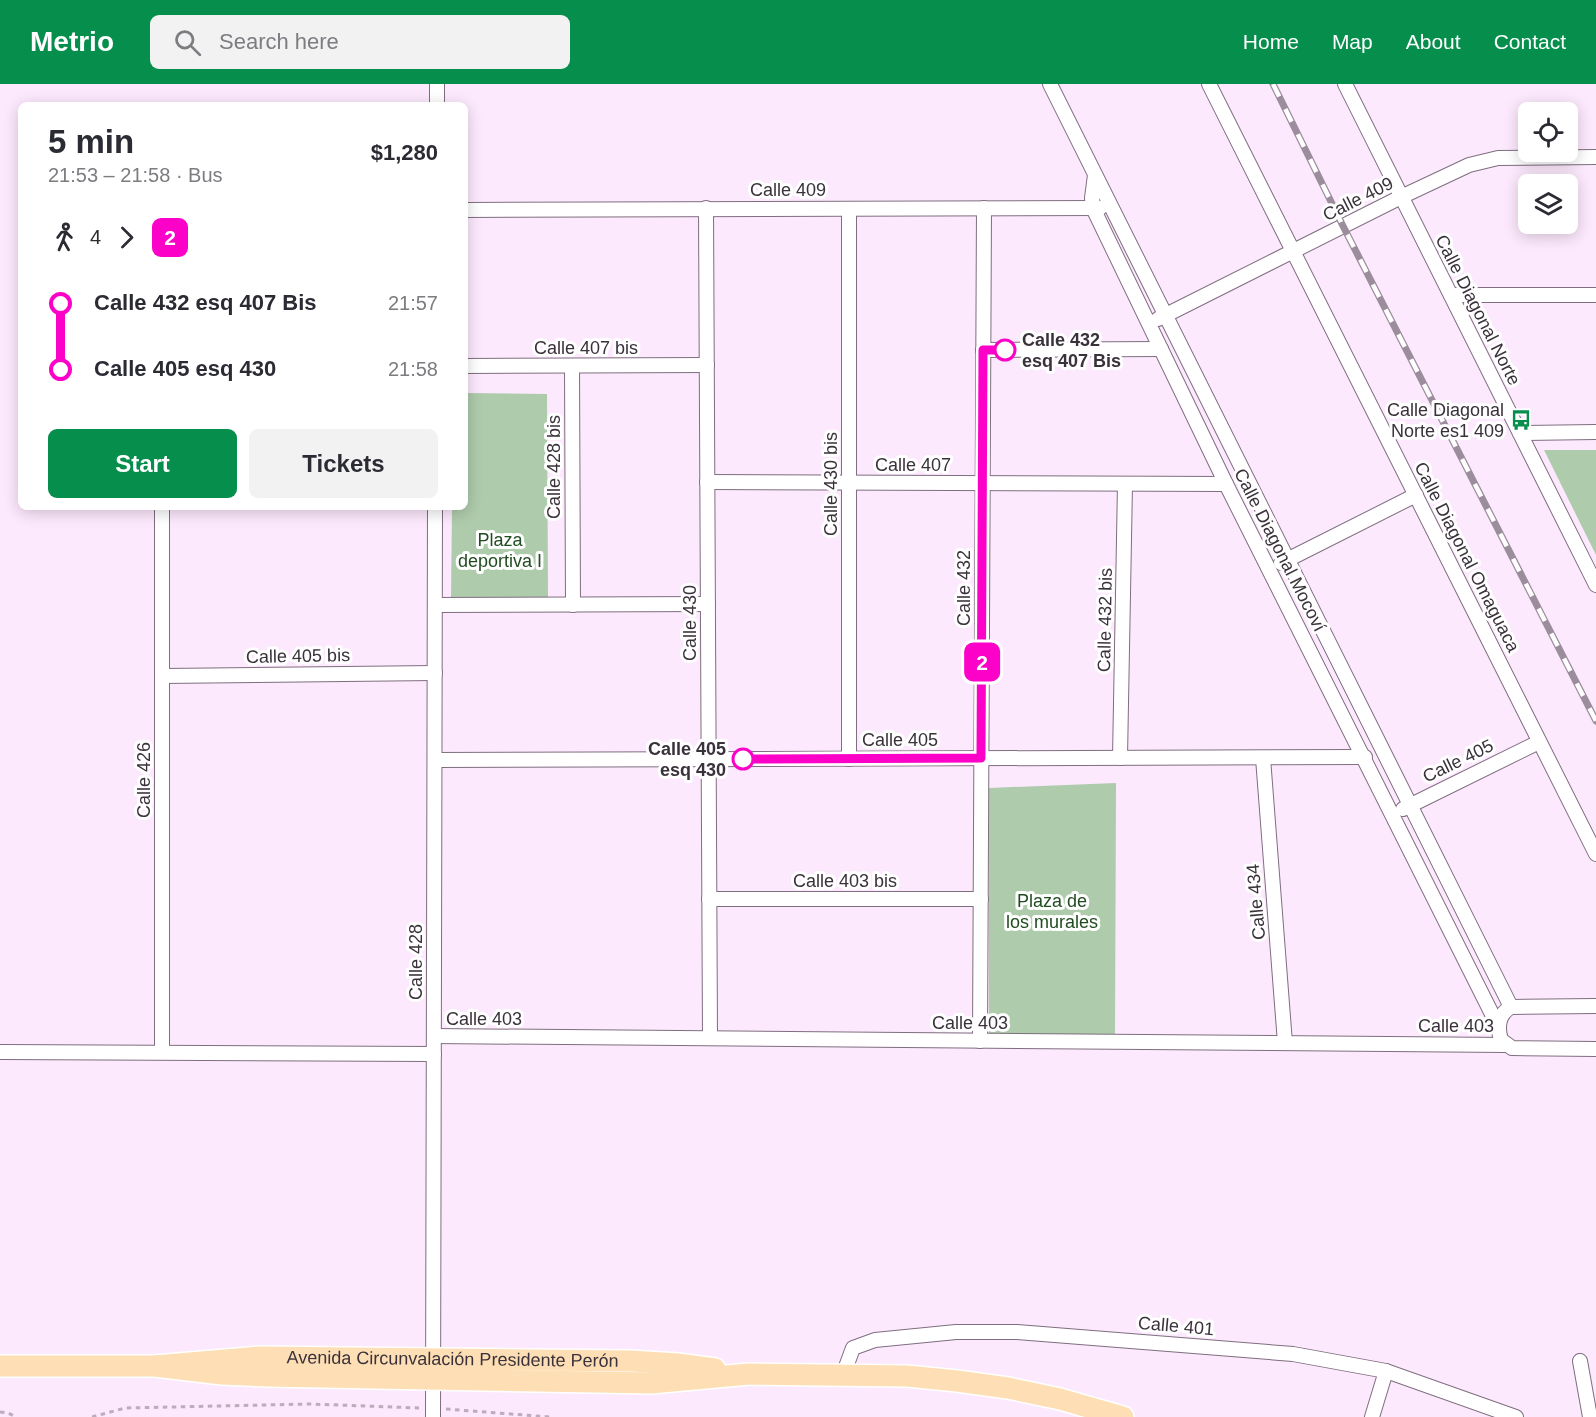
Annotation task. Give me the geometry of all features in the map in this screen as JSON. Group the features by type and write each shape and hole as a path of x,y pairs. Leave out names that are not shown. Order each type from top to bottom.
{"main road":[{"name":"Avenida Circunvalación Presidente Perón","path":"0,1366 155,1366 250,1376 433,1369 651,1383 749,1374 907,1376 978,1384 1060,1399 1123,1417"}],"street":[{"path":"437,84 437,102"},
{"path":"1050,84 1095,175"},
{"name":"Calle Diagonal Omaguaca","path":"1209,84 1596,854"},
{"name":"Calle Diagonal Norte","path":"1344,84 1596,585"},
{"name":"Calle 409","path":"1149,324 1401,197 1484,160 1596,158"},
{"name":"Calle Diagonal Mocoví","path":"1095,175 1093,207 1226,484 1365,757 1498,1028"},
{"name":"Calle Diagonal Mocoví","path":"1095,175 1511,1007"},
{"name":"Calle 430","path":"706,208 710,1038"},
{"name":"Calle 430 bis","path":"849,208 849,759"},
{"name":"Calle 432","path":"980,1041 984,208"},
{"name":"Calle 409","path":"468,210 1111,208"},
{"path":"1451,296 1596,296"},
{"path":"983,350 1161,349"},
{"name":"Calle 407 bis","path":"468,366 707,365"},
{"name":"Calle 428 bis","path":"572,366 573,605"},
{"path":"1520,433 1596,432"},
{"name":"Calle 407","path":"707,482 1226,484"},
{"name":"Calle 432 bis","path":"1120,758 1125,484"},
{"path":"1269,569 1416,495"},
{"name":"Calle 426","path":"162,510 162,1052"},
{"name":"Calle 428","path":"433,1413 435,510"},
{"path":"435,605 708,604"},
{"name":"Calle 405 bis","path":"162,676 435,673"},
{"name":"Calle 405","path":"1393,814 1539,741"},
{"name":"Calle 405","path":"435,760 1365,757"},
{"name":"Calle 434","path":"1263,758 1285,1043"},
{"name":"Calle 403 bis","path":"709,898 981,899"},
{"name":"Calle 403","path":"1506,1045 1501,1041 1498,1028 1501,1016 1511,1007 1518,1005 1596,1006"},
{"name":"Calle 403","path":"434,1036 1506,1045 1518,1049 1596,1049"},
{"name":"Calle 403","path":"0,1052 434,1054"},
{"name":"Calle 401","path":"843,1375 853,1348 874,1340 956,1332 1017,1332 1083,1336 1281,1353 1386,1371 1516,1417"},
{"path":"1580,1361 1590,1417"},
{"path":"1372,1417 1386,1371"}],"path":[{"path":"92,1417 126,1408 310,1404 433,1413 549,1417"},
{"path":"0,1412 16,1417"}],"green space":[{"name":"Plaza deportiva I","path":"468,393 547,394 548,597 451,600 452,510 468,510"},
{"path":"1544,450 1596,450 1596,555"},
{"name":"Plaza de los murales","path":"1116,783 1115,1035 989,1035 989,788"}],"railway":[{"path":"1273,84 1596,721"}],"bus line":[{"name":"2","path":"743,759 981,758 983,350 1005,350"}],"place":[{"name":"Calle 432 esq 407 Bis","path":"1005,350"},
{"name":"Calle Diagonal Norte es1 409","path":"1521,420"},
{"name":"Calle 405 esq 430","path":"743,759"}]}
